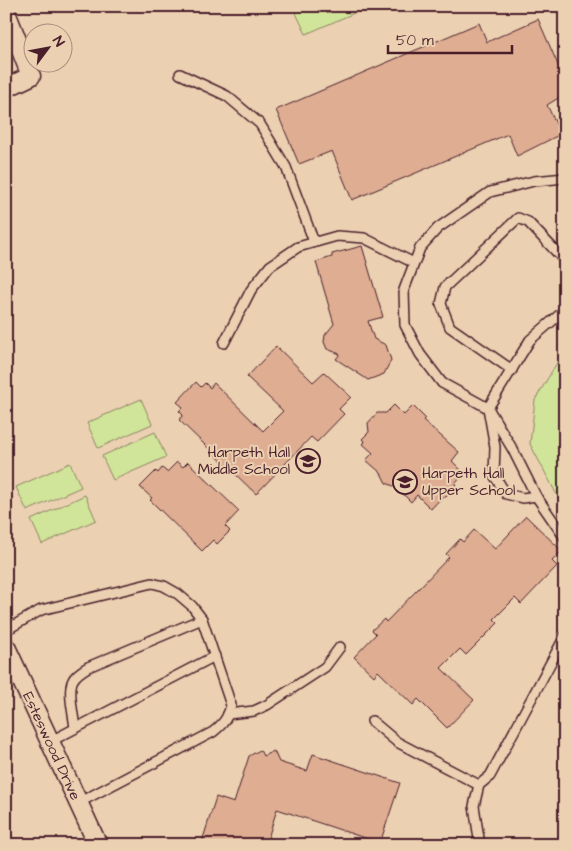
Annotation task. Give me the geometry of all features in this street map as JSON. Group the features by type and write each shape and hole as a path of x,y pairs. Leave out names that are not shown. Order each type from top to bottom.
{"street":[{"path":"6,12 30,76 6,88"},
{"name":"Esteswood Drive","path":"6,646 98,845"}],"lane":[{"path":"180,74 227,96 260,124 286,167 314,242"},
{"path":"563,177 534,181 490,192 438,228 420,248 404,290 405,325 420,354 442,383 488,408 513,450 536,496 565,538"},
{"path":"512,370 450,327 442,304 445,287 518,218 528,222 565,261"},
{"path":"224,343 251,290 270,266 298,247 337,236 364,238 414,263"},
{"path":"536,496 523,498 506,494 494,475 495,447 488,408 530,340 565,310"},
{"path":"6,630 41,610 152,583 164,586 178,594 192,606 202,619 231,705 222,725 213,732 78,803"},
{"path":"75,728 70,688 73,680 80,673 88,667 202,619"},
{"path":"480,845 474,806 479,785 490,776 565,636"},
{"path":"228,714 254,712 267,705 325,667 340,647"},
{"path":"51,741 215,656"},
{"path":"372,721 397,742 479,785"}],"green space":[{"path":"302,6 359,6 361,10 306,34 294,9"},
{"path":"565,355 565,510 530,444 535,400 558,361"},
{"path":"141,399 152,424 98,448 87,423"},
{"path":"155,432 166,457 113,480 102,456"},
{"path":"70,463 81,487 27,511 16,487"},
{"path":"85,495 96,520 42,544 31,520"}],"building":[{"path":"538,19 565,81 565,94 547,105 561,134 517,156 508,134 352,200 332,151 299,164 276,110 479,23 487,42"},
{"path":"362,246 383,317 368,321 374,339 386,345 391,360 384,374 368,380 336,359 340,354 327,349 324,342 325,335 334,324 316,262 332,257 332,254"},
{"path":"276,346 313,382 324,372 351,397 339,409 344,414 317,442 311,437 256,494 179,420 183,415 179,411 183,407 177,402 196,382 201,387 205,383 210,388 214,383 263,431 283,411 247,377"},
{"path":"394,405 404,415 413,406 425,418 423,420 459,452 452,461 464,473 455,483 456,487 446,497 442,497 431,509 417,495 411,502 396,487 386,483 381,473 366,460 373,453 363,444 365,442 362,439 369,432 368,423 377,413 386,413"},
{"path":"177,462 183,467 188,462 239,511 225,526 230,531 217,544 213,540 202,551 150,500 152,498 140,487 156,471 158,473 162,468 167,472"},
{"path":"526,516 562,551 552,561 557,566 521,604 515,598 494,619 498,623 466,655 460,649 441,668 474,700 447,728 418,699 413,705 378,671 374,676 354,657 376,634 372,630 384,619 386,622 449,557 446,554 460,539 463,542 474,530 495,549"},
{"path":"260,750 263,756 274,751 279,762 307,771 313,754 400,783 380,843 277,809 266,845 201,845 216,797 234,803 249,756"}],"place":[{"name":"Harpeth Hall Middle School","path":"308,461"},
{"name":"Harpeth Hall Upper School","path":"405,482"}]}
